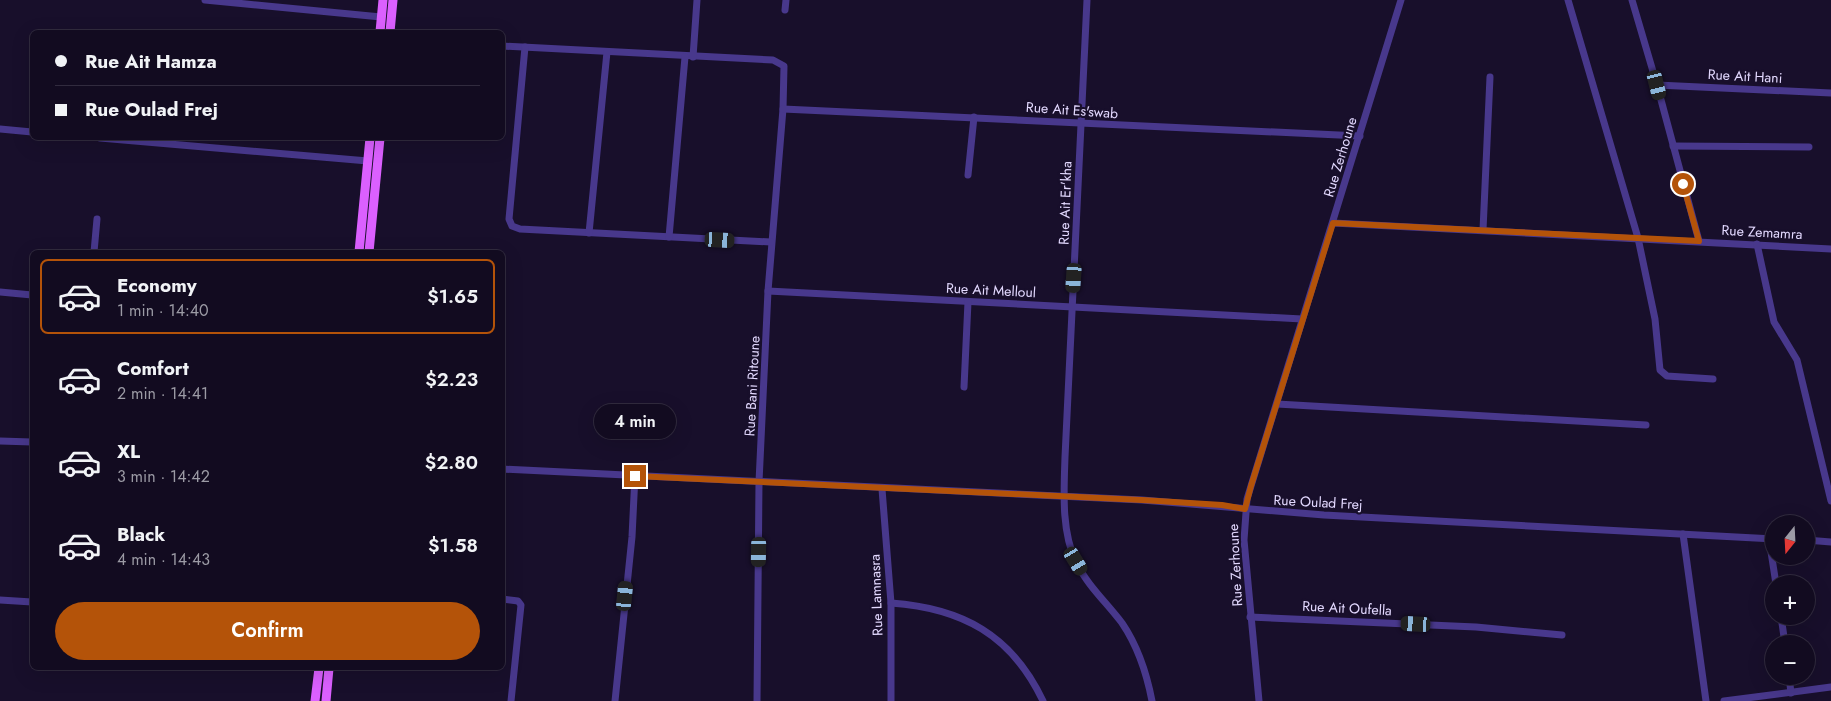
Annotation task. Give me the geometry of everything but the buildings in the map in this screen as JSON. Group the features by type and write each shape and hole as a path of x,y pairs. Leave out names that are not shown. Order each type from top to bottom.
{"main road":[{"path":"380,30 383,0"},
{"path":"390,30 393,0"},
{"path":"359,250 370,140"},
{"path":"369,250 380,140"},
{"path":"315,701 318,670"},
{"path":"326,701 329,670"}],"street":[{"path":"205,0 382,17"},
{"path":"668,237 697,0"},
{"path":"785,10 786,0"},
{"name":"Rue Ait Er'kha","path":"1087,0 1064,496 1068,535 1076,561 1085,577 1123,625 1144,669 1152,701"},
{"name":"Rue Zerhoune","path":"1259,701 1244,540 1245,509 1401,0"},
{"path":"1568,0 1638,238 1655,319 1662,372 1667,376 1713,379"},
{"path":"1632,0 1699,241"},
{"path":"505,46 689,57"},
{"path":"525,47 510,223 520,229 771,242"},
{"path":"589,232 607,52"},
{"name":"Rue Bani Ritoune","path":"689,57 773,60 784,66 785,72 771,242 759,482 757,701"},
{"path":"1483,230 1490,77"},
{"name":"Rue Ait Hani","path":"1657,85 1831,93"},
{"name":"Rue Ait Es'swab","path":"783,109 1360,136"},
{"path":"968,174 974,117"},
{"path":"0,129 30,132"},
{"path":"123,140 368,161"},
{"path":"1673,146 1809,147"},
{"path":"94,250 97,218"},
{"name":"Rue Zemamra","path":"1333,223 1831,249"},
{"path":"1756,244 1774,322 1797,360 1831,501"},
{"path":"0,292 30,295"},
{"name":"Rue Ait Melloul","path":"768,292 1302,319"},
{"path":"964,386 968,302"},
{"path":"1277,404 1646,424"},
{"path":"0,441 30,442"},
{"name":"Rue Oulad Frej","path":"505,469 1210,504 1245,509 1765,539"},
{"path":"615,701 635,476"},
{"name":"Rue Lamnasra","path":"882,488 891,603 891,701"},
{"path":"1683,534 1706,701"},
{"path":"1815,541 1831,542"},
{"path":"505,599 518,601 521,609 510,701"},
{"path":"0,600 30,602"},
{"path":"891,603 923,605 943,610 984,630 1001,643 1022,664 1043,701"},
{"name":"Rue Ait Oufella","path":"1250,616 1485,628 1562,634"},
{"path":"1790,685 1791,693"},
{"path":"1724,701 1831,687"}],"route":[{"path":"635,476 1142,500 1222,505 1245,509 1333,223 1699,241 1683,184"}]}
